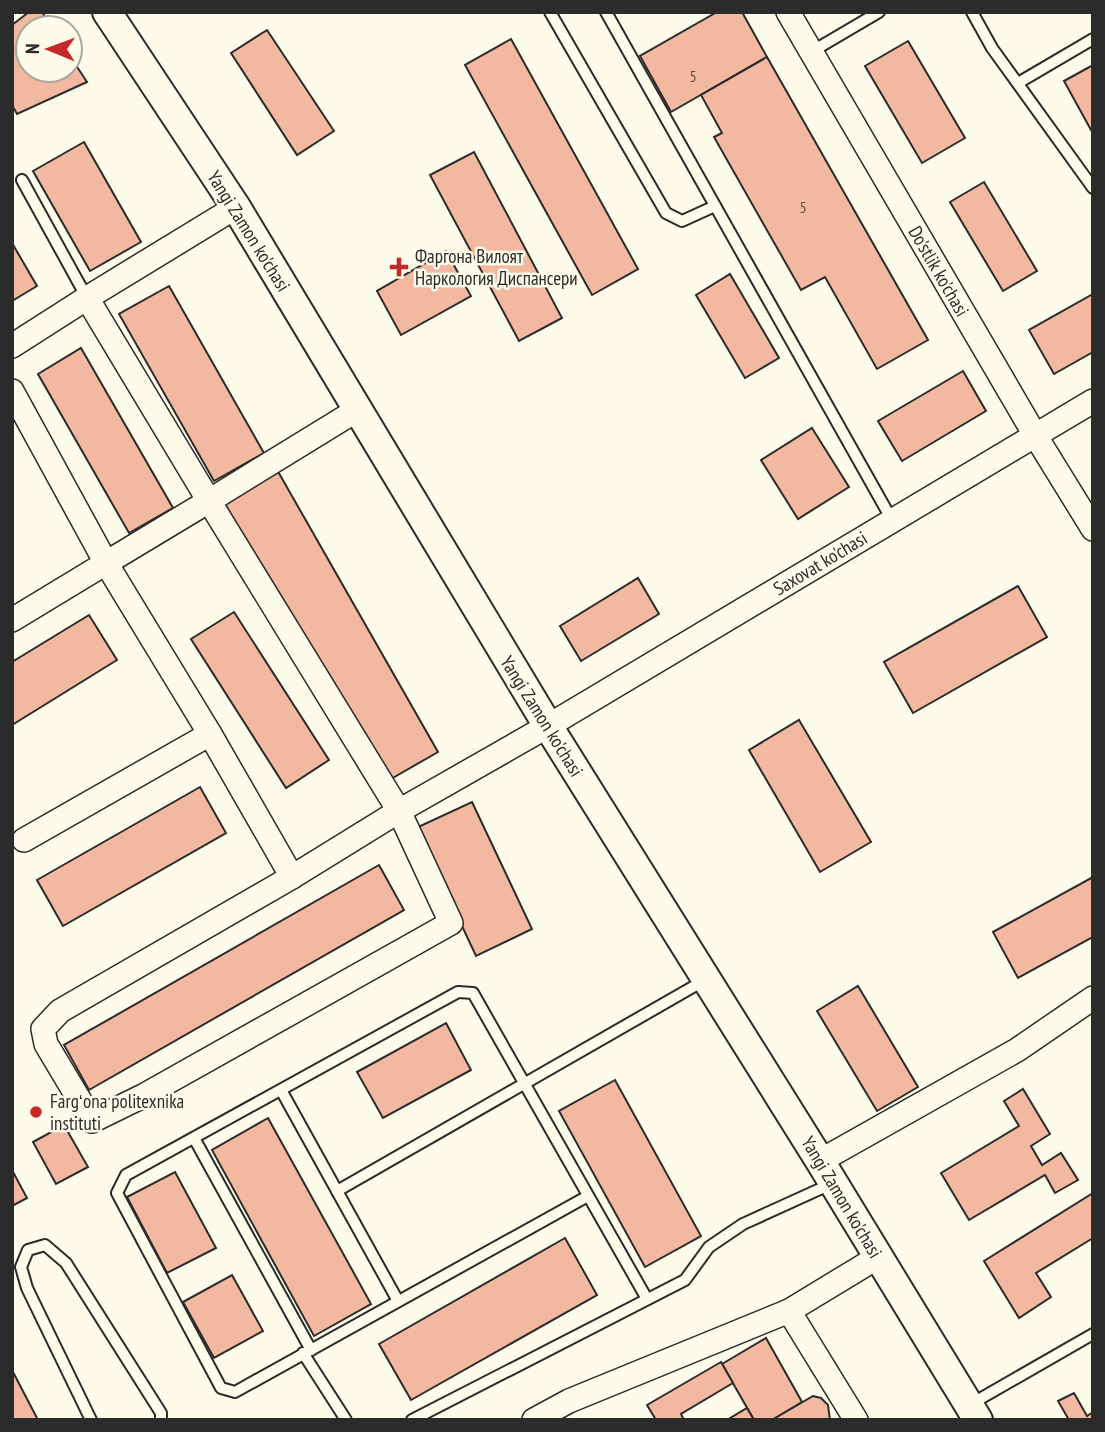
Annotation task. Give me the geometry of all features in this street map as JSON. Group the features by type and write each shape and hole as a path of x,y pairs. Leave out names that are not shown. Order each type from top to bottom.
{"street":[{"name":"Yangi Zamon ko'chasi","path":"107,12 236,207 548,726 827,1172 973,1413"},
{"name":"Do'stlik ko'chasi","path":"788,12 1035,435 1093,529"},
{"path":"12,346 236,207"},
{"path":"87,298 400,811"},
{"path":"12,391 106,564 210,734 292,877"},
{"name":"Saxovat ko'chasi","path":"400,811 451,923 143,1096 92,1121 47,1044 43,1029 60,1011 292,877 400,811 548,726 1093,401"},
{"path":"12,620 357,410"},
{"path":"24,840 210,734"},
{"path":"827,1172 1093,998"},
{"path":"534,1420 569,1401 789,1311 878,1257"},
{"path":"789,1311 856,1420"}],"lane":[{"path":"550,12 666,213 682,221 715,206"},
{"path":"606,12 892,520"},
{"path":"811,52 879,12"},
{"path":"972,12 992,48 1093,188"},
{"path":"1018,83 1093,39"},
{"path":"22,180 87,298"},
{"path":"337,1191 706,979"},
{"path":"588,1195 235,1392 221,1388 117,1193 126,1175 458,992 473,993 524,1083 588,1195 647,1299"},
{"path":"281,1090 398,1301"},
{"path":"194,1138 346,1420"},
{"path":"412,1420 685,1280 709,1247 827,1172"},
{"path":"91,1420 27,1289 21,1267 28,1250 45,1245 66,1264 161,1413 161,1420"},
{"path":"973,1413 1093,1334"}],"building":[{"path":"717,12 742,12 767,57 671,112 640,56"},
{"path":"14,23 14,84 83,84 17,114 12,105"},
{"path":"267,30 334,131 297,155 231,53"},
{"path":"511,39 638,269 592,295 465,65"},
{"path":"908,41 965,138 922,163 865,66"},
{"path":"767,57 928,340 877,369 825,277 801,290 714,137 722,133 701,95"},
{"path":"1093,65 1093,130 1091,130 1064,81"},
{"path":"84,142 141,242 90,271 33,171"},
{"path":"474,152 562,318 519,341 430,175"},
{"path":"984,182 1037,271 1003,291 950,202"},
{"path":"12,243 37,286 12,301"},
{"path":"446,251 471,296 401,335 377,291"},
{"path":"730,274 779,358 745,378 696,295"},
{"path":"169,286 264,453 214,481 119,314"},
{"path":"1093,294 1093,352 1054,374 1029,330"},
{"path":"81,348 173,508 129,533 38,374"},
{"path":"963,371 986,411 902,461 878,421"},
{"path":"812,428 849,487 798,519 761,460"},
{"path":"276,468 438,752 384,783 222,499"},
{"path":"638,578 659,614 581,661 560,626"},
{"path":"1018,586 1047,637 913,713 884,662"},
{"path":"234,612 329,760 286,788 191,639"},
{"path":"89,615 117,660 12,725 12,662"},
{"path":"799,720 871,842 820,872 749,750"},
{"path":"200,787 226,833 63,926 37,880"},
{"path":"472,802 532,929 476,956 416,828"},
{"path":"379,865 404,910 89,1090 64,1045"},
{"path":"1093,877 1093,937 1018,978 993,932"},
{"path":"858,986 918,1087 877,1111 817,1011"},
{"path":"446,1023 471,1070 383,1118 357,1072"},
{"path":"615,1080 701,1236 645,1267 559,1111"},
{"path":"1023,1089 1050,1134 1031,1146 1042,1165 1061,1153 1078,1180 1055,1193 1045,1175 969,1220 941,1173 1019,1126 1004,1101"},
{"path":"268,1118 371,1304 314,1336 212,1150"},
{"path":"64,1125 88,1167 56,1184 33,1142"},
{"path":"12,1170 27,1198 12,1206"},
{"path":"175,1172 216,1248 167,1273 127,1197"},
{"path":"1093,1193 1093,1238 1036,1273 1051,1297 1019,1318 984,1261"},
{"path":"565,1238 597,1295 411,1400 379,1344"},
{"path":"232,1275 263,1331 214,1358 183,1302"},
{"path":"766,1338 802,1402 772,1420 754,1420 722,1364"},
{"path":"721,1362 733,1383 681,1414 684,1420 656,1420 647,1405"},
{"path":"12,1370 38,1420 12,1420"},
{"path":"1074,1393 1087,1416 1093,1412 1093,1420 1069,1420 1058,1401"},
{"path":"813,1396 821,1398 828,1405 830,1420 772,1420"},
{"path":"747,1408 754,1420 727,1420"}],"place":[{"name":"Фаргона Вилоят Наркология Диспансери","path":"399,267"},
{"name":"Fargʻona politexnika instituti","path":"36,1112"}]}
